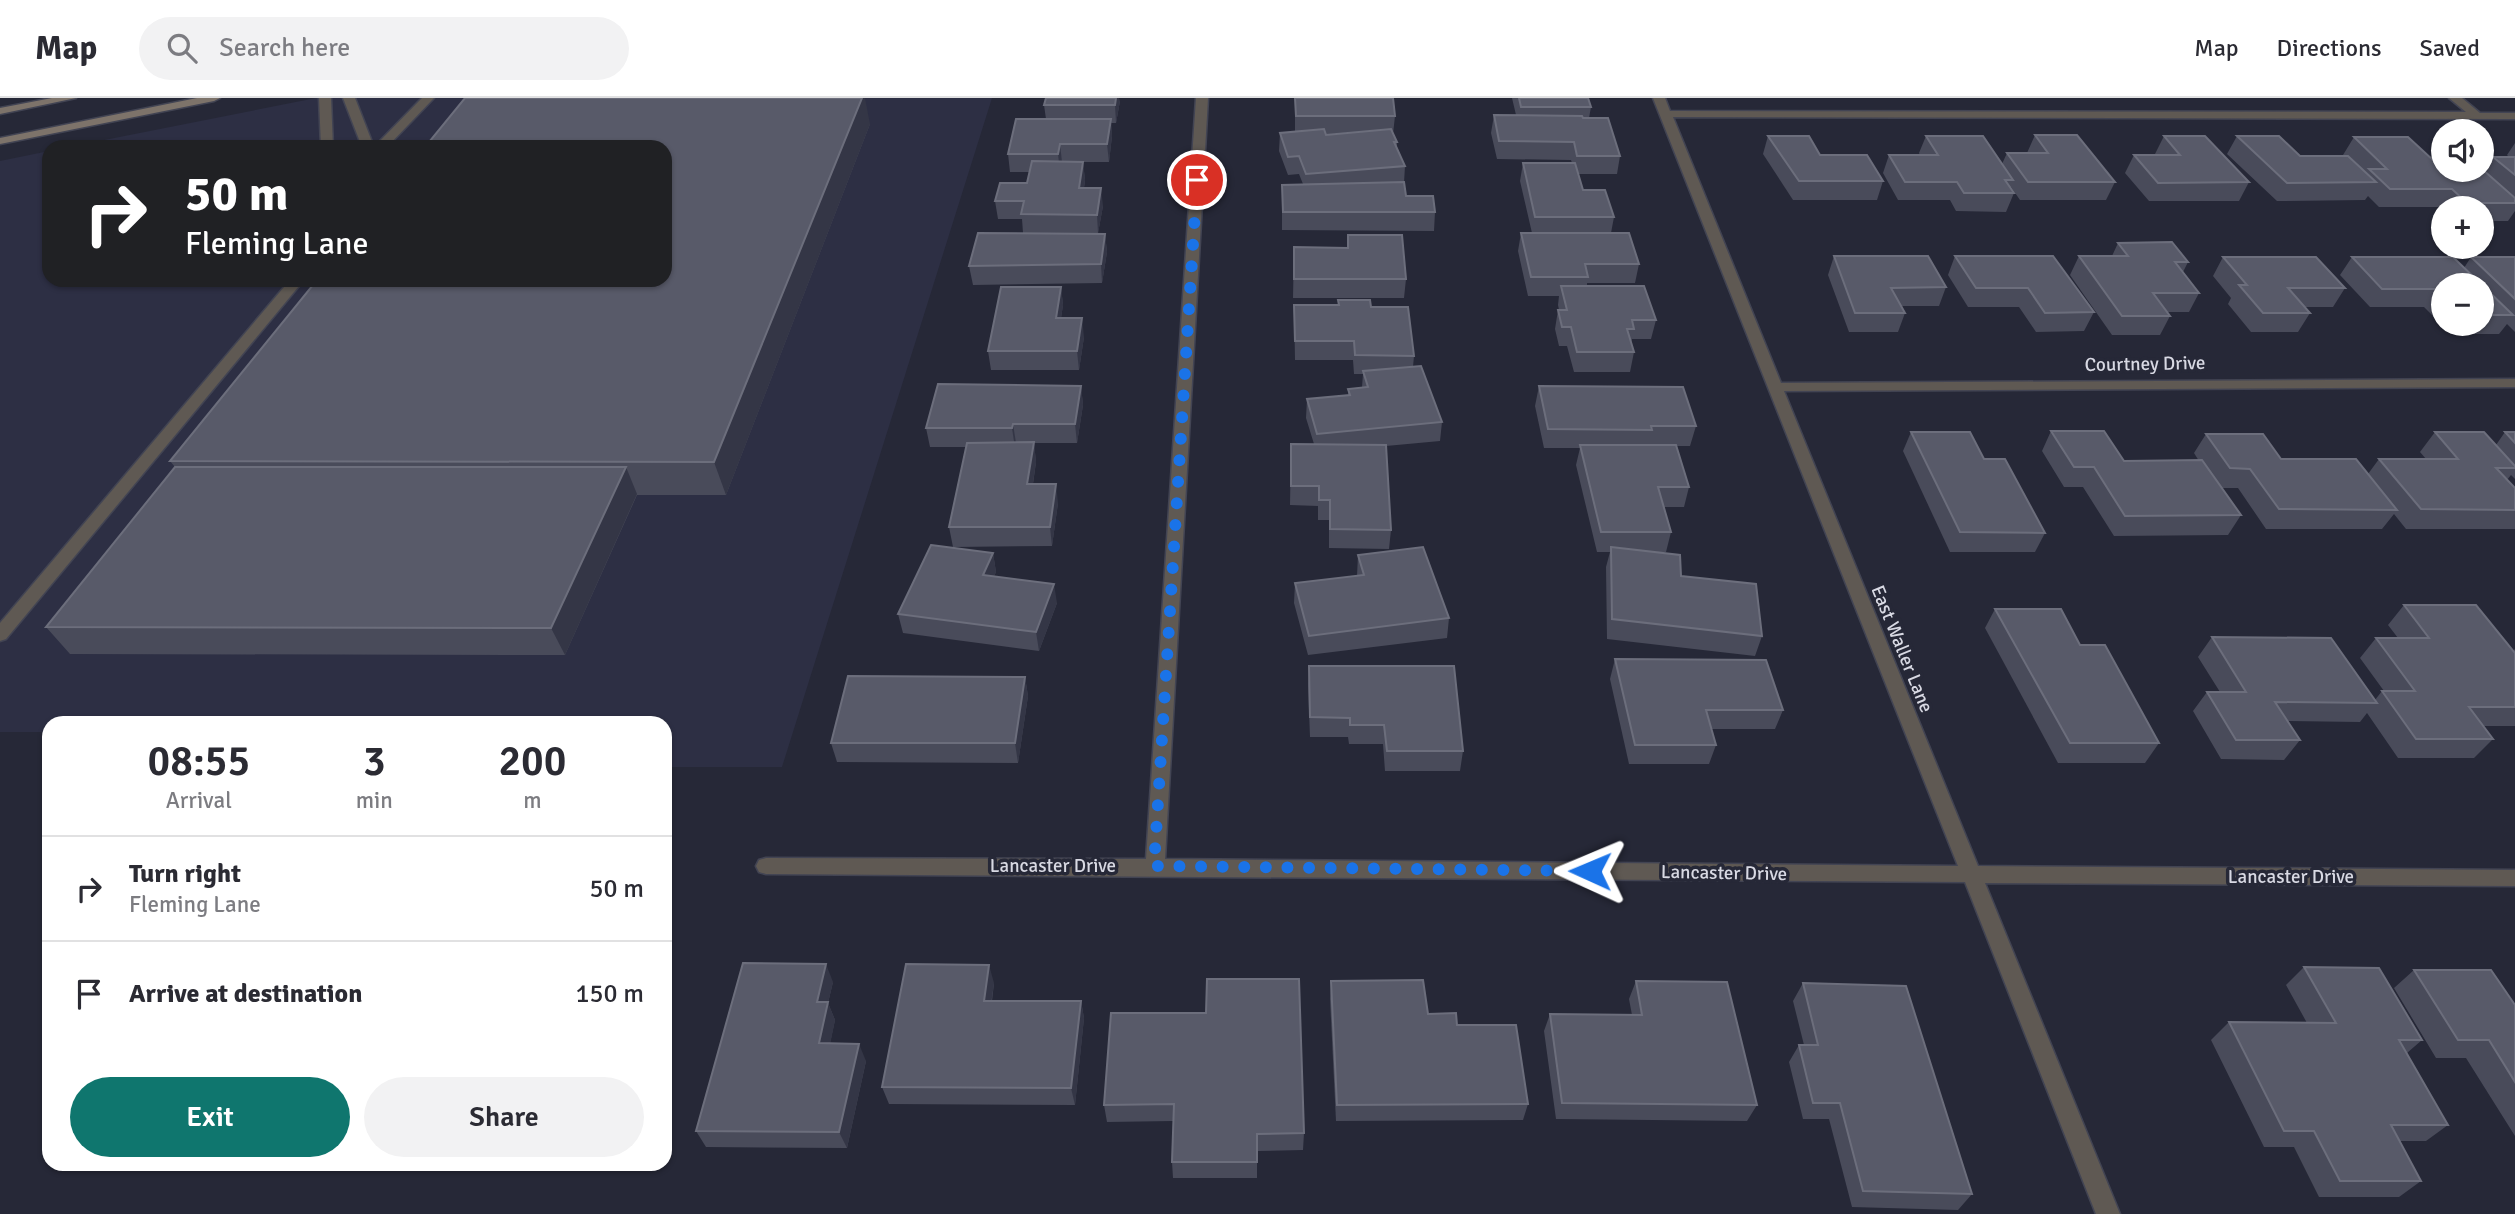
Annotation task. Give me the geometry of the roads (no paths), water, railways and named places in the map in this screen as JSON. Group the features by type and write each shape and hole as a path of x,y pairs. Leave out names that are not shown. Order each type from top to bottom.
{"main road":[{"path":"0,111 70,98"},
{"path":"0,141 214,98"}],"street":[{"path":"324,98 327,140"},
{"path":"349,98 365,140"},
{"path":"387,140 428,98"},
{"path":"1154,866 1202,98"},
{"path":"2455,98 2477,116"},
{"path":"1662,106 2515,116"},
{"name":"East Waller Lane","path":"1662,106 2108,1214"},
{"path":"0,635 291,287"},
{"name":"Courtney Drive","path":"1776,387 2515,383"},
{"name":"Lancaster Drive","path":"766,866 1154,866 1970,876 2515,878"}]}
